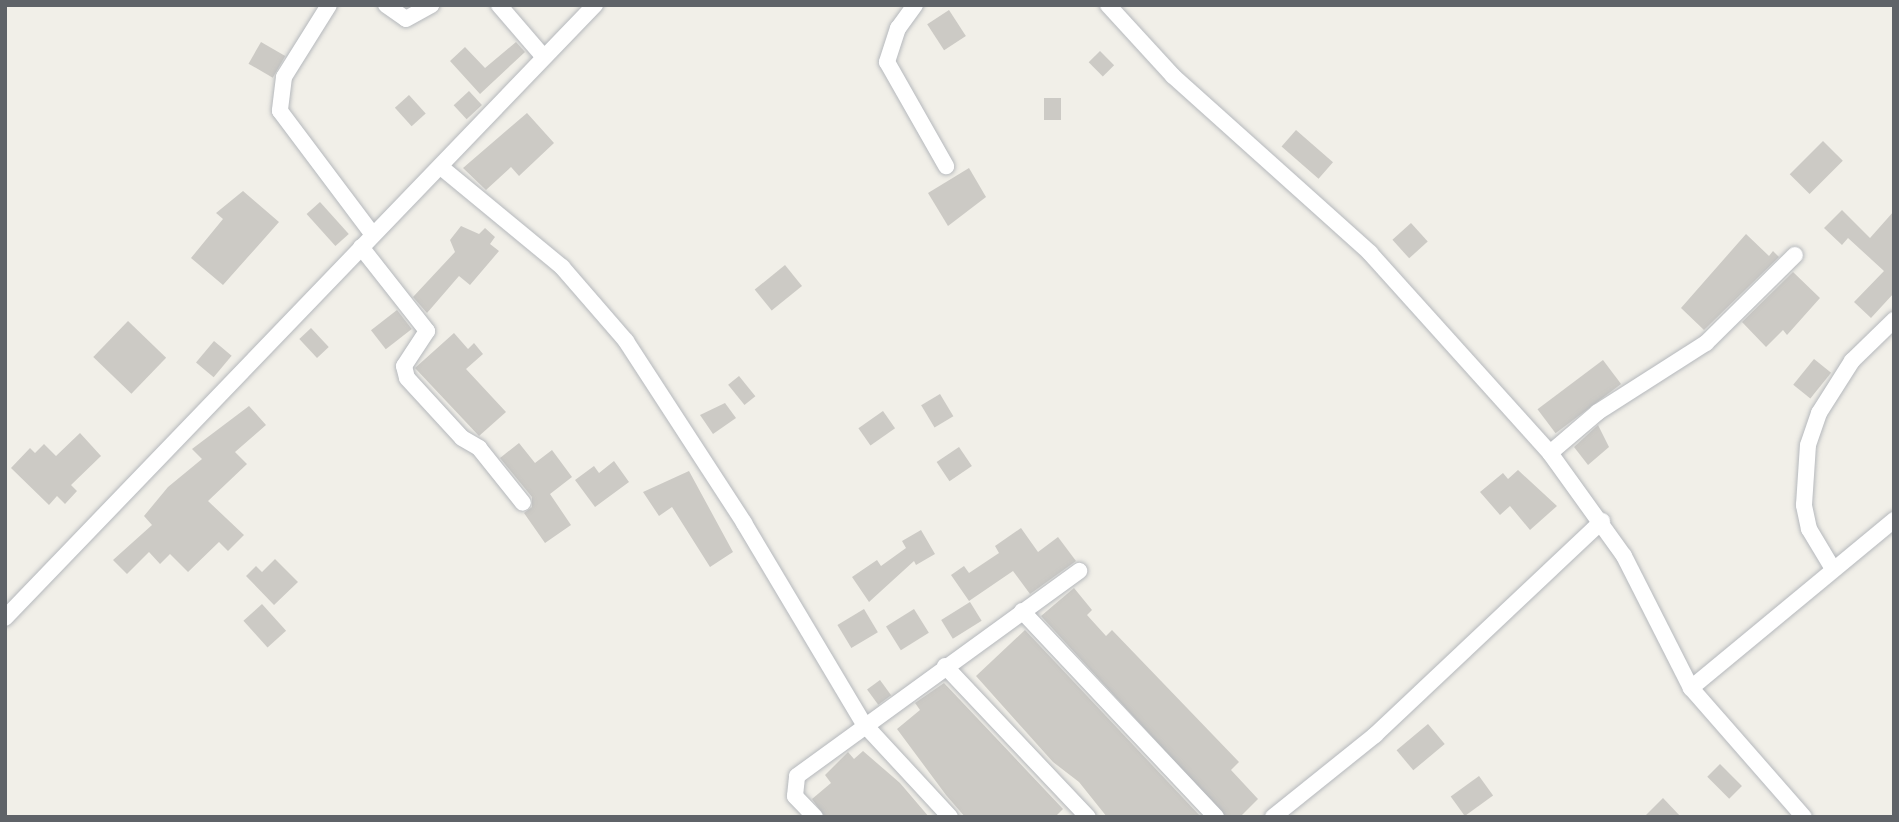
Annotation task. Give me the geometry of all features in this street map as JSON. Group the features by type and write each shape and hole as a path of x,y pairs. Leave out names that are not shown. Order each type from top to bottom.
{"street":[{"path":"329,5 284,77 280,111 373,235"},
{"path":"386,5 406,19 430,5"},
{"path":"499,5 542,55"},
{"path":"5,618 361,247 442,168 542,55 595,5"},
{"path":"915,5 898,28 887,62 946,166"},
{"path":"1108,5 1173,76 1370,253 1550,453 1602,521 1691,688 1804,817"},
{"path":"442,168 562,267 626,341 744,523 863,723 950,817"},
{"path":"361,247 427,331 404,366 407,378 462,438 479,448 523,503"},
{"path":"1550,453 1598,412 1706,343 1796,255"},
{"path":"1833,569 1809,529 1804,505 1808,445 1819,412 1852,361 1894,320"},
{"path":"1691,688 1894,520"},
{"path":"1273,817 1375,735 1602,521"},
{"path":"815,817 795,796 793,782 863,723 1079,571"},
{"path":"1022,611 1216,817"},
{"path":"945,666 1088,817"}],"building":[{"path":"949,10 966,36 944,50 927,24"},
{"path":"261,42 285,56 273,78 248,64"},
{"path":"516,42 525,52 480,94 450,61 465,47 485,68"},
{"path":"1100,51 1114,65 1103,76 1089,62"},
{"path":"469,91 482,105 467,119 454,105"},
{"path":"409,95 426,114 412,126 395,108"},
{"path":"1044,98 1061,98 1061,120 1044,120"},
{"path":"527,113 554,143 519,176 511,167 486,190 463,168"},
{"path":"1296,130 1333,162 1319,179 1282,147"},
{"path":"1823,141 1843,161 1810,194 1790,174"},
{"path":"969,168 986,197 948,226 928,193"},
{"path":"243,191 279,222 223,285 191,258 223,219 216,213"},
{"path":"320,202 349,234 335,246 307,214"},
{"path":"1842,210 1870,238 1894,211 1894,293 1871,318 1854,302 1884,271 1848,238 1842,245 1824,228"},
{"path":"1411,223 1428,242 1409,258 1392,240"},
{"path":"461,226 479,234 485,228 495,237 490,244 499,251 470,285 459,276 427,313 413,297 455,252 450,240"},
{"path":"1746,234 1769,256 1773,251 1779,257 1704,330 1681,308"},
{"path":"785,265 802,286 772,311 755,290"},
{"path":"1793,272 1820,298 1787,335 1783,330 1766,347 1742,322"},
{"path":"397,310 412,329 386,349 371,330"},
{"path":"128,321 166,358 131,394 93,357"},
{"path":"311,328 329,347 317,358 299,339"},
{"path":"454,333 468,349 474,343 483,354 466,369 506,412 479,436 415,368"},
{"path":"214,341 232,356 214,377 196,362"},
{"path":"1814,359 1831,373 1810,398 1793,385"},
{"path":"1603,360 1621,384 1556,433 1538,409"},
{"path":"739,376 755,396 744,405 728,385"},
{"path":"940,394 953,416 935,428 921,405"},
{"path":"725,403 736,418 713,434 700,415"},
{"path":"249,406 266,425 235,452 247,464 208,501 244,535 228,551 219,542 188,572 170,554 160,564 149,552 127,574 113,560 152,525 144,516 168,487 202,459 192,449"},
{"path":"883,411 895,428 870,445 858,428"},
{"path":"1598,425 1609,447 1588,465 1574,447"},
{"path":"80,433 101,456 71,485 77,491 65,504 57,496 49,505 11,468 30,448 35,453 44,444 56,456"},
{"path":"519,443 535,463 552,450 572,477 550,494 571,525 545,543 524,513 532,507 532,497 500,458"},
{"path":"959,447 972,466 949,481 937,462"},
{"path":"614,461 629,482 595,507 575,480 594,466 599,473"},
{"path":"1518,470 1557,506 1530,530 1510,506 1500,515 1480,492 1503,473 1508,479"},
{"path":"689,471 733,552 710,567 672,507 659,516 643,492"},
{"path":"1021,528 1038,552 1058,537 1076,561 1030,594 1013,571 969,601 951,575 964,566 969,573 999,553 995,546"},
{"path":"921,530 935,554 916,565 914,561 869,602 852,577 877,560 881,566 906,548 902,541"},
{"path":"275,559 298,582 274,605 246,576 256,566 262,572"},
{"path":"1074,588 1092,610 1087,615 1106,636 1112,630 1239,762 1231,770 1258,799 1240,817 1226,817 1041,616"},
{"path":"970,602 982,621 953,639 941,620"},
{"path":"262,604 286,631 268,647 243,621"},
{"path":"864,609 878,632 851,648 837,625"},
{"path":"914,609 929,633 901,650 886,626"},
{"path":"1025,630 1201,817 1107,817 1079,782 1053,762 976,676"},
{"path":"880,680 891,695 878,705 867,689"},
{"path":"944,683 1063,809 1055,817 965,817 946,795 897,729 920,710 915,703"},
{"path":"1428,724 1445,744 1413,770 1397,750"},
{"path":"863,751 900,783 929,817 825,817 812,799 831,783 825,775 848,752 854,759"},
{"path":"1720,764 1742,786 1729,799 1707,777"},
{"path":"1479,776 1493,795 1465,816 1451,797"},
{"path":"1663,798 1681,817 1644,817"}]}
